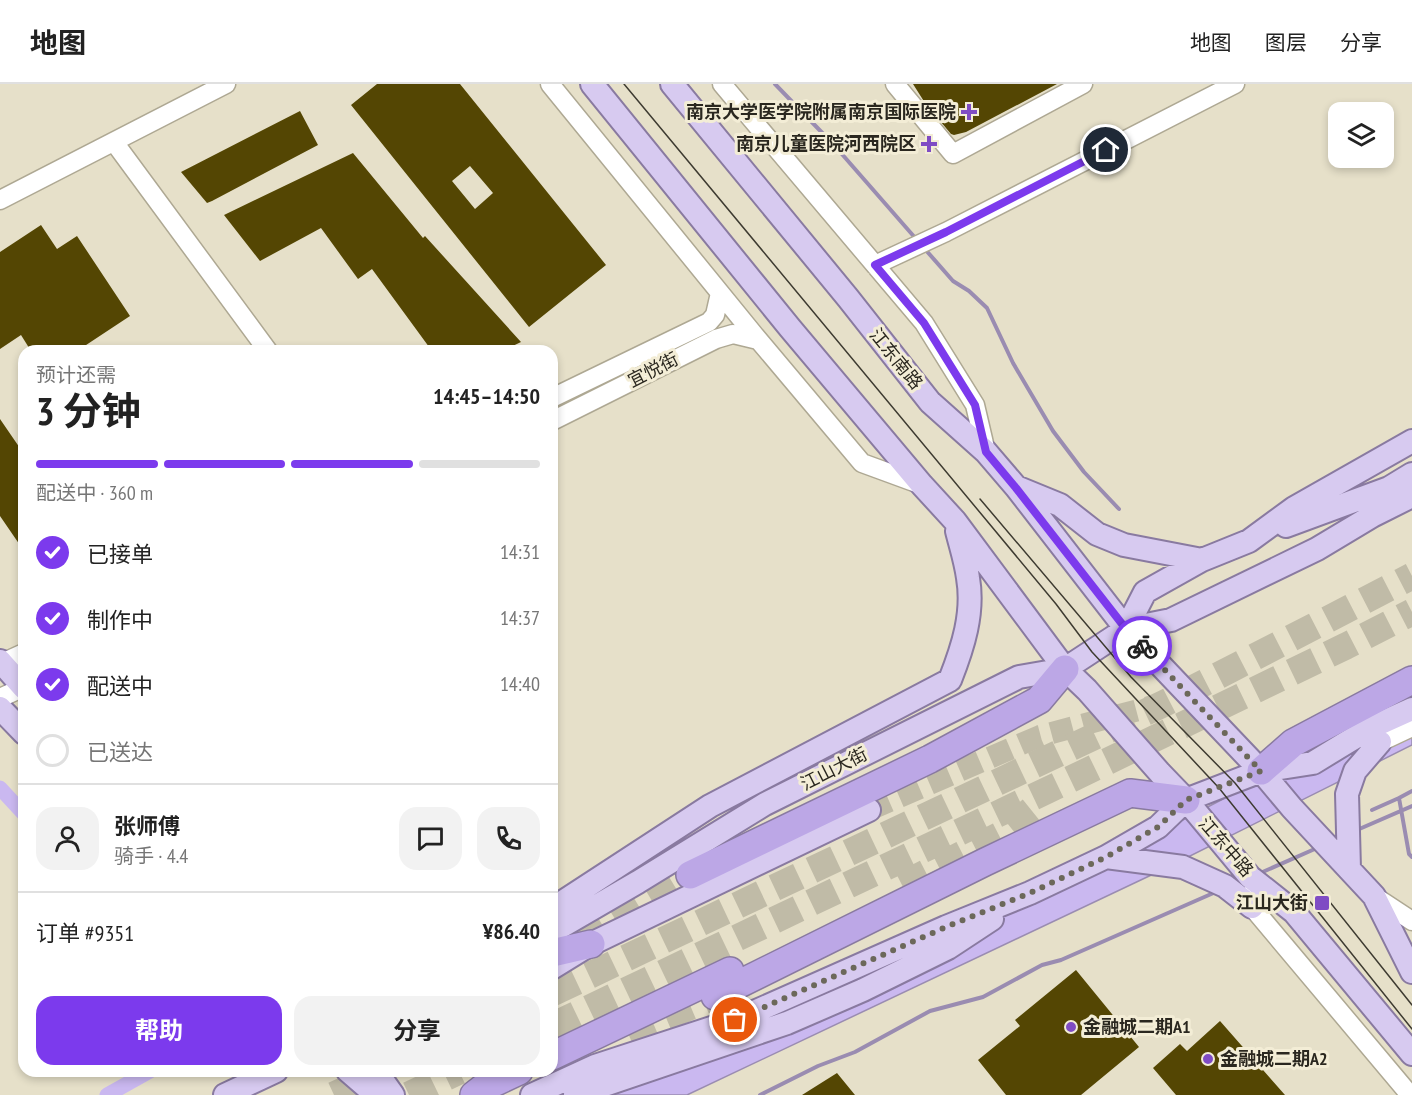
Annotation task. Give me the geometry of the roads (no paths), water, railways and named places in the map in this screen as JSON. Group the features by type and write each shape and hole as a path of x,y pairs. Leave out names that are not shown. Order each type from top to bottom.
{"highway":[{"path":"690,874 930,759 1039,700 1065,669"},
{"path":"1261,771 1293,743 1412,680"},
{"path":"715,996 985,862 1130,794 1186,800"},
{"path":"558,1053 772,951 902,885"},
{"path":"558,952 591,944"},
{"path":"474,1095 506,1077"}],"main road":[{"path":"558,905 710,806 950,680 963,646 969,616 969,579 955,521 790,328 592,84"},
{"name":"江东南路","path":"672,84 930,402 986,452 1126,629 1261,771"},
{"path":"1249,541 1294,508 1412,441"},
{"path":"1126,629 1145,592 1202,560 1389,488 1412,474"},
{"path":"1016,488 1060,505 1097,534 1124,545 1202,560"},
{"path":"1126,629 1171,620 1317,549 1372,516 1412,496"},
{"name":"江东中路","path":"955,521 1065,669 1087,690 1186,800 1250,877 1294,912 1412,1054"},
{"name":"江山大街","path":"558,929 765,804 1019,677 1065,669 1126,629"},
{"path":"1,663 18,681"},
{"path":"0,708 18,727"},
{"path":"532,1095 595,1066 735,1020 946,927 1030,893 1106,857 1158,827 1186,800 1261,771 1313,763 1371,727 1412,709"},
{"path":"1349,869 1347,794 1355,771 1380,742"},
{"path":"1261,771 1292,808 1374,896 1412,972"},
{"path":"558,964 591,944 869,810"},
{"path":"1106,857 1183,867 1225,886 1252,907"},
{"path":"575,1095 787,1023 863,990 948,948 1030,893"},
{"path":"220,1095 232,1077"},
{"path":"225,1095 263,1077"},
{"path":"355,1077 376,1095"},
{"path":"380,1077 393,1095"}],"street":[{"path":"0,200 226,84"},
{"path":"550,84 758,340 862,463 922,485"},
{"path":"722,84 882,262 924,323 975,405 986,452"},
{"path":"895,84 953,154 1083,84"},
{"path":"882,262 946,232 1226,86"},
{"path":"114,142 264,345"},
{"name":"宜悦街","path":"558,395 700,327 715,315 720,293"},
{"name":"宜悦街","path":"558,418 716,339 733,334 758,340"},
{"path":"1,663 18,656"},
{"path":"0,698 18,690"},
{"path":"1332,753 1380,742 1412,727"},
{"path":"1250,877 1252,907 1410,1095"},
{"path":"1374,896 1412,921"}],"waterway":[{"path":"775,84 834,145 917,240"},
{"path":"924,248 953,281 969,291 987,308 1013,363 1053,431 1084,472 1119,509"},
{"path":"0,788 18,808"},
{"path":"1412,791 1399,798 1409,854 1412,857"},
{"path":"1372,810 1399,798"},
{"path":"1357,830 1412,806"},
{"path":"1258,874 1317,848"},
{"path":"760,1095 818,1066 855,1052 930,1011 983,997 1042,965 1061,960 1218,891"},
{"path":"107,1095 139,1077"}],"tunnel":[{"path":"558,990 1165,703 1412,576"},
{"path":"558,1023 1071,779 1412,612"},
{"path":"869,810 1040,736 1165,703"},
{"path":"902,885 1000,835 1035,807"},
{"path":"582,943 590,935 690,875"},
{"path":"628,1033 715,996"},
{"path":"334,1095 373,1077"},
{"path":"409,1095 446,1077"}],"tram line":[{"path":"624,84 1056,604 1092,652 1219,788 1412,1029"},
{"path":"980,499 1131,677 1235,783 1412,1005"}],"place":[{"name":"南京大学医学院附属南京国际医院","path":"969,112"},
{"name":"南京儿童医院河西院区","path":"929,144"},
{"name":"江山大街","path":"1322,903"},
{"name":"金融城二期A1","path":"1071,1027"},
{"name":"金融城二期A2","path":"1208,1059"}]}
